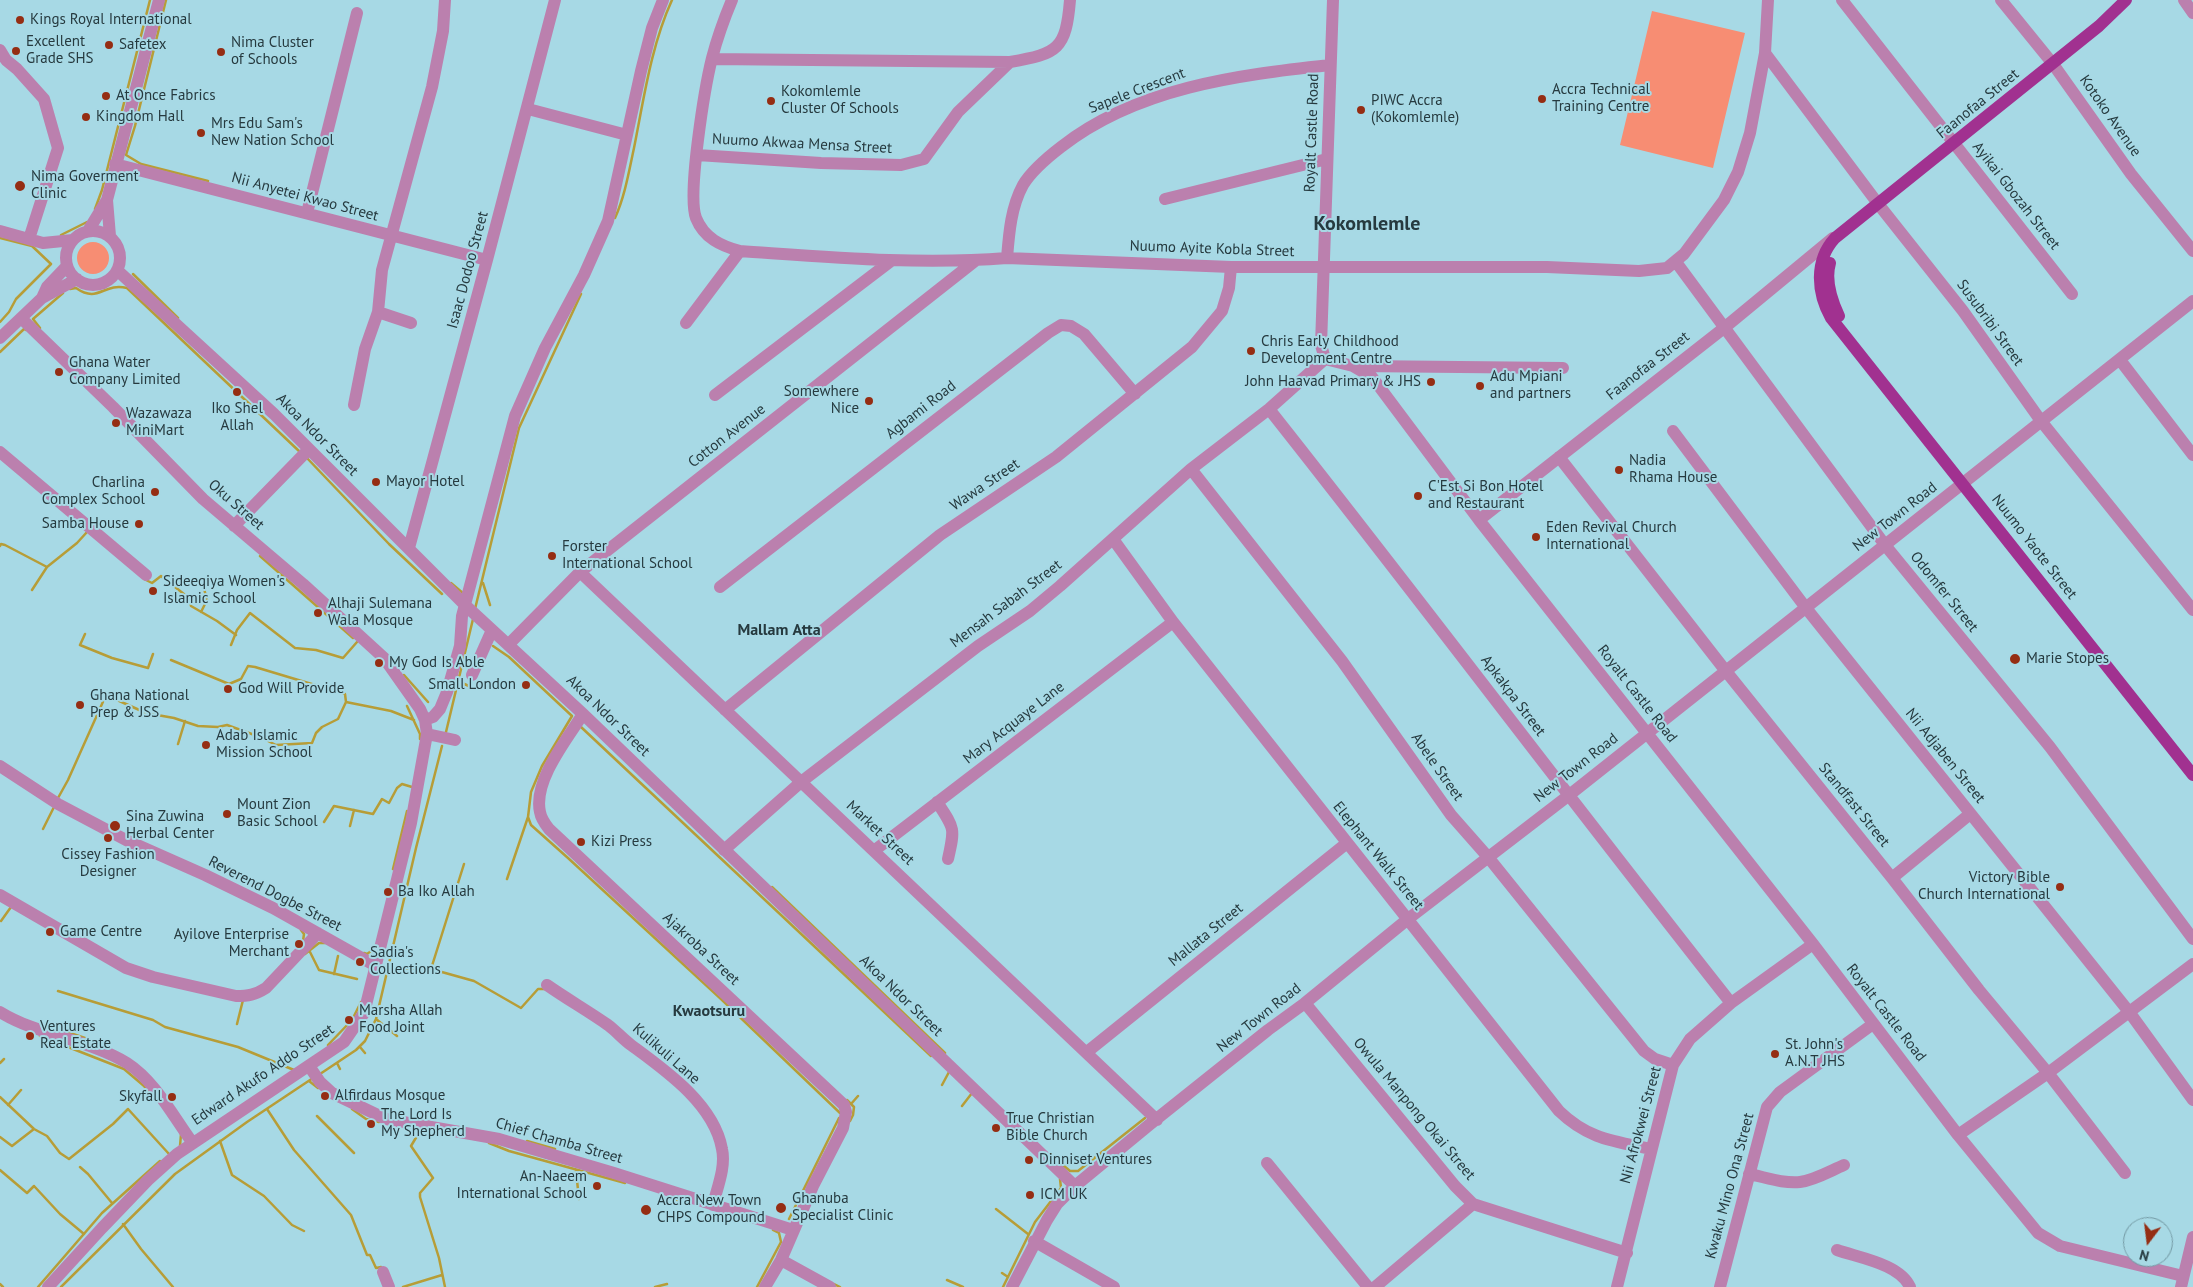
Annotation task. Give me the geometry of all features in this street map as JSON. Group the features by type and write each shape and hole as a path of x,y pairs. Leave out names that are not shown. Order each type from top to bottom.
{"main road":[{"name":"Faanofaa Street","path":"1848,230 2099,26 2126,0"},
{"name":"Nuumo Yaote Street","path":"1848,230 1835,238 1828,246 1822,259 1820,286 1829,313 2193,775"},
{"name":"Nuumo Yaote Street","path":"1848,230 1835,249 1828,276 1833,303 1850,339"}],"street":[{"path":"42,298 47,287 67,264 68,250 74,240 88,231 106,200 159,0"},
{"path":"354,405 365,349 378,312 382,270 432,87 444,31 445,0"},
{"name":"Isaac Dodoo Street","path":"408,548 528,109 555,0"},
{"path":"425,720 433,717 440,709 447,692 460,646 460,620 515,416 545,348 584,275 608,220 652,28 663,0"},
{"name":"Nuumo Ayite Kobla Street","path":"732,0 712,59 697,155 693,198 696,218 708,237 717,243 740,252 891,261 975,261 1007,258 1231,267 1324,268 1547,267 1639,271 1667,268 1676,262"},
{"path":"712,59 1010,62 1047,54 1056,49 1068,27 1070,0"},
{"name":"Royalt Castle Road","path":"1333,0 1321,345 1325,358 1353,366 1372,377 1479,520 1813,944 1958,1135 2038,1232 2060,1246 2182,1282"},
{"path":"1676,262 1724,200 1738,172 1750,133 1766,53 1768,0"},
{"name":"Ayikai Gbozah Street","path":"1842,0 2072,294"},
{"name":"Kotoko Avenue","path":"2001,0 2053,64 2131,174 2193,251"},
{"path":"2184,0 2193,13"},
{"path":"308,213 357,13"},
{"path":"0,50 6,60 17,69 44,99 58,148 29,239"},
{"name":"Susubribi Street","path":"1766,53 1879,205 1963,311 2040,421 2193,610"},
{"name":"Nuumo Akwaa Mensa Street","path":"697,155 851,164 901,165 924,160 958,112 1010,62"},
{"name":"Sapele Crescent","path":"1007,258 1009,222 1024,184 1047,158 1077,134 1127,110 1169,93 1212,81 1261,72 1330,65"},
{"path":"528,109 626,135"},
{"path":"1165,199 1327,160"},
{"name":"Nii Anyetei Kwao Street","path":"115,164 308,213 391,237 487,260"},
{"path":"43,243 67,264 77,279 84,283 99,284 107,282 118,270 121,256 119,248 110,236 106,200"},
{"path":"0,231 43,243 74,240"},
{"path":"88,231 96,231 110,236"},
{"name":"Faanofaa Street","path":"1479,520 1724,328 1832,238 1835,238"},
{"path":"686,323 740,252"},
{"path":"715,395 891,261"},
{"name":"Cotton Avenue","path":"508,645 580,572 975,261"},
{"name":"Odomfer Street","path":"1676,262 1884,545 2050,747 2193,939"},
{"name":"Wawa Street","path":"725,710 940,535 1056,457 1192,347 1222,311 1229,288 1231,267"},
{"name":"Akoa Ndor Street","path":"118,270 159,306 309,449 465,605 583,714 1075,1186"},
{"path":"0,338 42,298 77,279"},
{"name":"New Town Road","path":"1012,1287 1034,1241 1057,1204 1075,1186 1268,1030 1306,1003 1408,919 1568,796 2193,301"},
{"path":"378,312 411,323"},
{"name":"Oku Street","path":"21,318 113,407 202,499 303,584 384,658 425,720"},
{"name":"Agbami Road","path":"720,587 1032,345 1061,325 1070,326 1084,334 1135,394"},
{"name":"Mensah Sabah Street","path":"724,850 801,782 978,646 1030,611 1191,469 1269,409 1325,358"},
{"path":"2120,360 2193,455"},
{"path":"1353,366 1564,368"},
{"name":"Apkakpa Street","path":"1269,409 1418,598 1568,796 1731,1003"},
{"name":"Nii Adjaben Street","path":"1673,432 1806,608 2130,1013 2193,1100"},
{"path":"234,526 309,449"},
{"path":"0,452 146,575"},
{"name":"Standfast Street","path":"1559,457 1979,990 2048,1072 2125,1173"},
{"name":"Abele Street","path":"1191,469 1342,661 1451,815 1488,857 1644,1051 1655,1059 1673,1065"},
{"name":"Elephant Walk Street","path":"1113,539 1173,622 1564,1116 1574,1126 1596,1137 1651,1149"},
{"name":"Market Street","path":"580,572 875,850 1156,1120"},
{"name":"Mary Acquaye Lane","path":"875,850 1173,622"},
{"path":"472,675 489,628"},
{"name":"Ajakroba Street","path":"583,714 542,783 539,798 540,812 549,829 844,1104 846,1112 843,1128 780,1260 765,1287"},
{"name":"Edward Akufo Addo Street","path":"48,1287 148,1180 192,1142 314,1074 344,1042 356,1026 364,1013 411,823 427,734 425,720"},
{"path":"427,734 455,740"},
{"name":"Reverend Dogbe Street","path":"0,766 58,804 149,851 232,888 376,966"},
{"path":"938,802 952,825 954,834 948,859"},
{"path":"1892,878 1970,814"},
{"name":"Mallata Street","path":"1087,1052 1347,843"},
{"path":"0,895 126,968 153,977 236,996 257,994 266,988 318,933"},
{"name":"Nii Afrokwei Street","path":"1617,1287 1673,1065 1690,1039 1731,1003 1813,944"},
{"path":"1958,1135 2130,1013 2193,964"},
{"name":"Kulikuli Lane","path":"547,985 610,1026 678,1081 704,1110 714,1126 722,1148 722,1169 712,1205"},
{"name":"Owula Manpong Okai Street","path":"1306,1003 1455,1186 1473,1204 1627,1253"},
{"path":"0,1012 24,1025 94,1048 127,1064 151,1085 192,1142"},
{"name":"Kwaku Mino Ona Street","path":"1720,1287 1767,1108 1772,1100 1873,1024"},
{"name":"Chief Chamba Street","path":"314,1074 332,1093 386,1119 499,1139 614,1173 793,1230"},
{"path":"1267,1162 1368,1287"},
{"path":"1749,1174 1788,1182 1799,1182 1809,1180 1844,1165"},
{"path":"1375,1287 1473,1204"},
{"path":"2182,1282 2193,1237"},
{"path":"1034,1241 1114,1287"},
{"path":"1837,1250 1890,1268 1907,1280 1910,1287"},
{"path":"780,1260 830,1287"},
{"path":"383,1272 389,1287"}],"shaded area":[{"path":"1652,11 1745,33 1713,168 1620,145"},
{"path":"93,242 105,246 109,258 105,270 93,274 81,270 77,258 81,246"}],"waterway":[{"path":"95,209 102,190 150,0"},
{"path":"166,0 126,155 141,164 208,181"},
{"path":"615,218 626,183 653,54 672,0"},
{"path":"61,235 87,222"},
{"path":"0,238 32,246 51,264 16,299 9,312 0,322"},
{"path":"133,274 178,318"},
{"path":"70,289 76,288 90,294 112,288 127,288 300,452"},
{"path":"40,328 33,319 63,293"},
{"path":"475,609 519,428 581,294"},
{"path":"0,352 24,329 26,330"},
{"path":"306,457 389,544 442,594"},
{"path":"32,590 47,567 77,543 87,532"},
{"path":"0,546 1,544 5,545 47,567"},
{"path":"260,556 353,638"},
{"path":"144,579 152,583 161,576 189,598 191,606 236,635"},
{"path":"201,612 207,600 202,581"},
{"path":"451,583 464,594"},
{"path":"483,583 490,605"},
{"path":"231,645 237,630 250,613 295,648 316,650 343,658 357,642"},
{"path":"446,732 473,619"},
{"path":"85,634 80,645 112,658 148,668 153,654"},
{"path":"493,646 509,657 572,716 542,766 531,792 528,817 507,879"},
{"path":"58,798 106,695 146,713 174,718 198,726 218,727 227,725 276,745 312,743 316,733 322,727 338,719 346,702 345,694 255,667 248,666 241,679 229,684 171,660"},
{"path":"404,675 428,702"},
{"path":"458,681 473,688"},
{"path":"346,702 391,711 414,720"},
{"path":"407,706 420,734 420,739"},
{"path":"178,744 185,721"},
{"path":"581,727 931,1056"},
{"path":"320,1074 356,1050 365,1041 376,1019 442,746"},
{"path":"324,822 334,806 373,814 382,799 389,803 397,788 402,784 412,787"},
{"path":"43,829 54,807"},
{"path":"350,826 354,810"},
{"path":"393,869 407,811"},
{"path":"528,817 531,825 721,999 840,1113"},
{"path":"431,969 464,864"},
{"path":"772,887 945,1053"},
{"path":"1,921 11,907"},
{"path":"301,930 304,934 303,941"},
{"path":"305,954 319,943 325,943"},
{"path":"364,953 367,954 374,949"},
{"path":"310,952 319,970 357,979"},
{"path":"334,974 338,956"},
{"path":"388,968 431,969 474,981 521,1008 538,989 545,989"},
{"path":"58,991 153,1020 165,1027 238,1047 294,1070"},
{"path":"237,1024 243,1000"},
{"path":"328,1045 352,1020 361,1002"},
{"path":"376,1019 397,1036"},
{"path":"64,1031 85,1038"},
{"path":"40,1036 124,1069 144,1086 155,1100"},
{"path":"360,1047 365,1053"},
{"path":"0,1063 4,1059"},
{"path":"337,1063 340,1069"},
{"path":"942,1085 949,1072"},
{"path":"61,1287 175,1174 247,1122 313,1078"},
{"path":"309,1081 318,1088"},
{"path":"8,1105 21,1090"},
{"path":"962,1106 972,1093"},
{"path":"851,1104 858,1096"},
{"path":"0,1097 34,1129 47,1136 60,1153 69,1159 113,1124 128,1109 169,1154"},
{"path":"847,1100 854,1107 850,1121"},
{"path":"267,1109 294,1150 351,1215 367,1255 370,1255 376,1268 381,1267"},
{"path":"352,1109 366,1119 379,1122"},
{"path":"317,1116 354,1153"},
{"path":"789,1219 839,1118"},
{"path":"1050,1154 1070,1171 1078,1171 1145,1118"},
{"path":"0,1137 12,1146 34,1129"},
{"path":"420,1131 411,1146 433,1178 420,1193 420,1197 439,1258 445,1287"},
{"path":"180,1146 181,1134"},
{"path":"220,1141 232,1175 264,1196 292,1225 304,1231"},
{"path":"527,1141 555,1149"},
{"path":"489,1143 509,1151 625,1183"},
{"path":"38,1287 102,1213 160,1161"},
{"path":"80,1167 112,1203"},
{"path":"0,1170 27,1193 34,1186 60,1214 84,1234"},
{"path":"576,1171 579,1199"},
{"path":"1003,1287 1035,1222 1061,1188 1060,1179"},
{"path":"671,1198 687,1203"},
{"path":"996,1209 1028,1234"},
{"path":"123,1224 173,1287"},
{"path":"757,1287 781,1242 779,1233 773,1230"},
{"path":"1002,1273 1008,1277"},
{"path":"403,1287 442,1275"},
{"path":"947,1280 963,1287"},
{"path":"0,1284 3,1287"},
{"path":"655,1287 667,1284"},
{"path":"834,1284 840,1287"}],"place":[{"name":"Kings Royal International","path":"20,20"},
{"name":"Safetex","path":"109,45"},
{"name":"Excellent Grade SHS","path":"16,51"},
{"name":"Nima Cluster of Schools","path":"221,52"},
{"name":"At Once Fabrics","path":"106,96"},
{"name":"Accra Technical Training Centre","path":"1542,99"},
{"name":"Kokomlemle Cluster Of Schools","path":"771,101"},
{"name":"PIWC Accra (Kokomlemle)","path":"1361,110"},
{"name":"Kingdom Hall","path":"86,117"},
{"name":"Mrs Edu Sam's New Nation School","path":"201,133"},
{"name":"Nima Goverment Clinic","path":"20,186"},
{"name":"Chris Early Childhood Development Centre","path":"1251,351"},
{"name":"Ghana Water Company Limited","path":"59,372"},
{"name":"John Haavad Primary & JHS","path":"1431,382"},
{"name":"Adu Mpiani and partners","path":"1480,386"},
{"name":"Iko Shel Allah","path":"237,392"},
{"name":"Somewhere Nice","path":"869,401"},
{"name":"Wazawaza MiniMart","path":"116,423"},
{"name":"Nadia Rhama House","path":"1619,470"},
{"name":"Mayor Hotel","path":"376,482"},
{"name":"Charlina Complex School","path":"155,492"},
{"name":"C'Est Si Bon Hotel and Restaurant","path":"1418,496"},
{"name":"Samba House","path":"139,524"},
{"name":"Eden Revival Church International","path":"1536,537"},
{"name":"Forster International School","path":"552,556"},
{"name":"Sideeqiya Women's Islamic School","path":"153,591"},
{"name":"Alhaji Sulemana Wala Mosque","path":"318,613"},
{"name":"Marie Stopes","path":"2015,659"},
{"name":"My God Is Able","path":"379,663"},
{"name":"Small London","path":"526,685"},
{"name":"God Will Provide","path":"228,689"},
{"name":"Ghana National Prep & JSS","path":"80,705"},
{"name":"Adab Islamic Mission School","path":"206,745"},
{"name":"Mount Zion Basic School","path":"227,814"},
{"name":"Sina Zuwina Herbal Center","path":"115,826"},
{"name":"Cissey Fashion Designer","path":"108,838"},
{"name":"Kizi Press","path":"581,842"},
{"name":"Victory Bible Church International","path":"2060,887"},
{"name":"Ba Iko Allah","path":"388,892"},
{"name":"Game Centre","path":"50,932"},
{"name":"Ayilove Enterprise Merchant","path":"299,944"},
{"name":"Sadia's Collections","path":"360,962"},
{"name":"Marsha Allah Food Joint","path":"349,1020"},
{"name":"Ventures Real Estate","path":"30,1036"},
{"name":"St. John's A.N.T JHS","path":"1775,1054"},
{"name":"Alfirdaus Mosque","path":"325,1096"},
{"name":"Skyfall","path":"172,1097"},
{"name":"The Lord Is My Shepherd","path":"371,1124"},
{"name":"True Christian Bible Church","path":"996,1128"},
{"name":"Dinniset Ventures","path":"1029,1160"},
{"name":"An-Naeem International School","path":"597,1186"},
{"name":"ICM UK","path":"1030,1195"},
{"name":"Ghanuba Specialist Clinic","path":"781,1208"},
{"name":"Accra New Town CHPS Compound","path":"646,1210"}],"district":[{"name":"Kokomlemle","path":"1367,224"},
{"name":"Mallam Atta","path":"779,630"},
{"name":"Kwaotsuru","path":"709,1011"}]}
